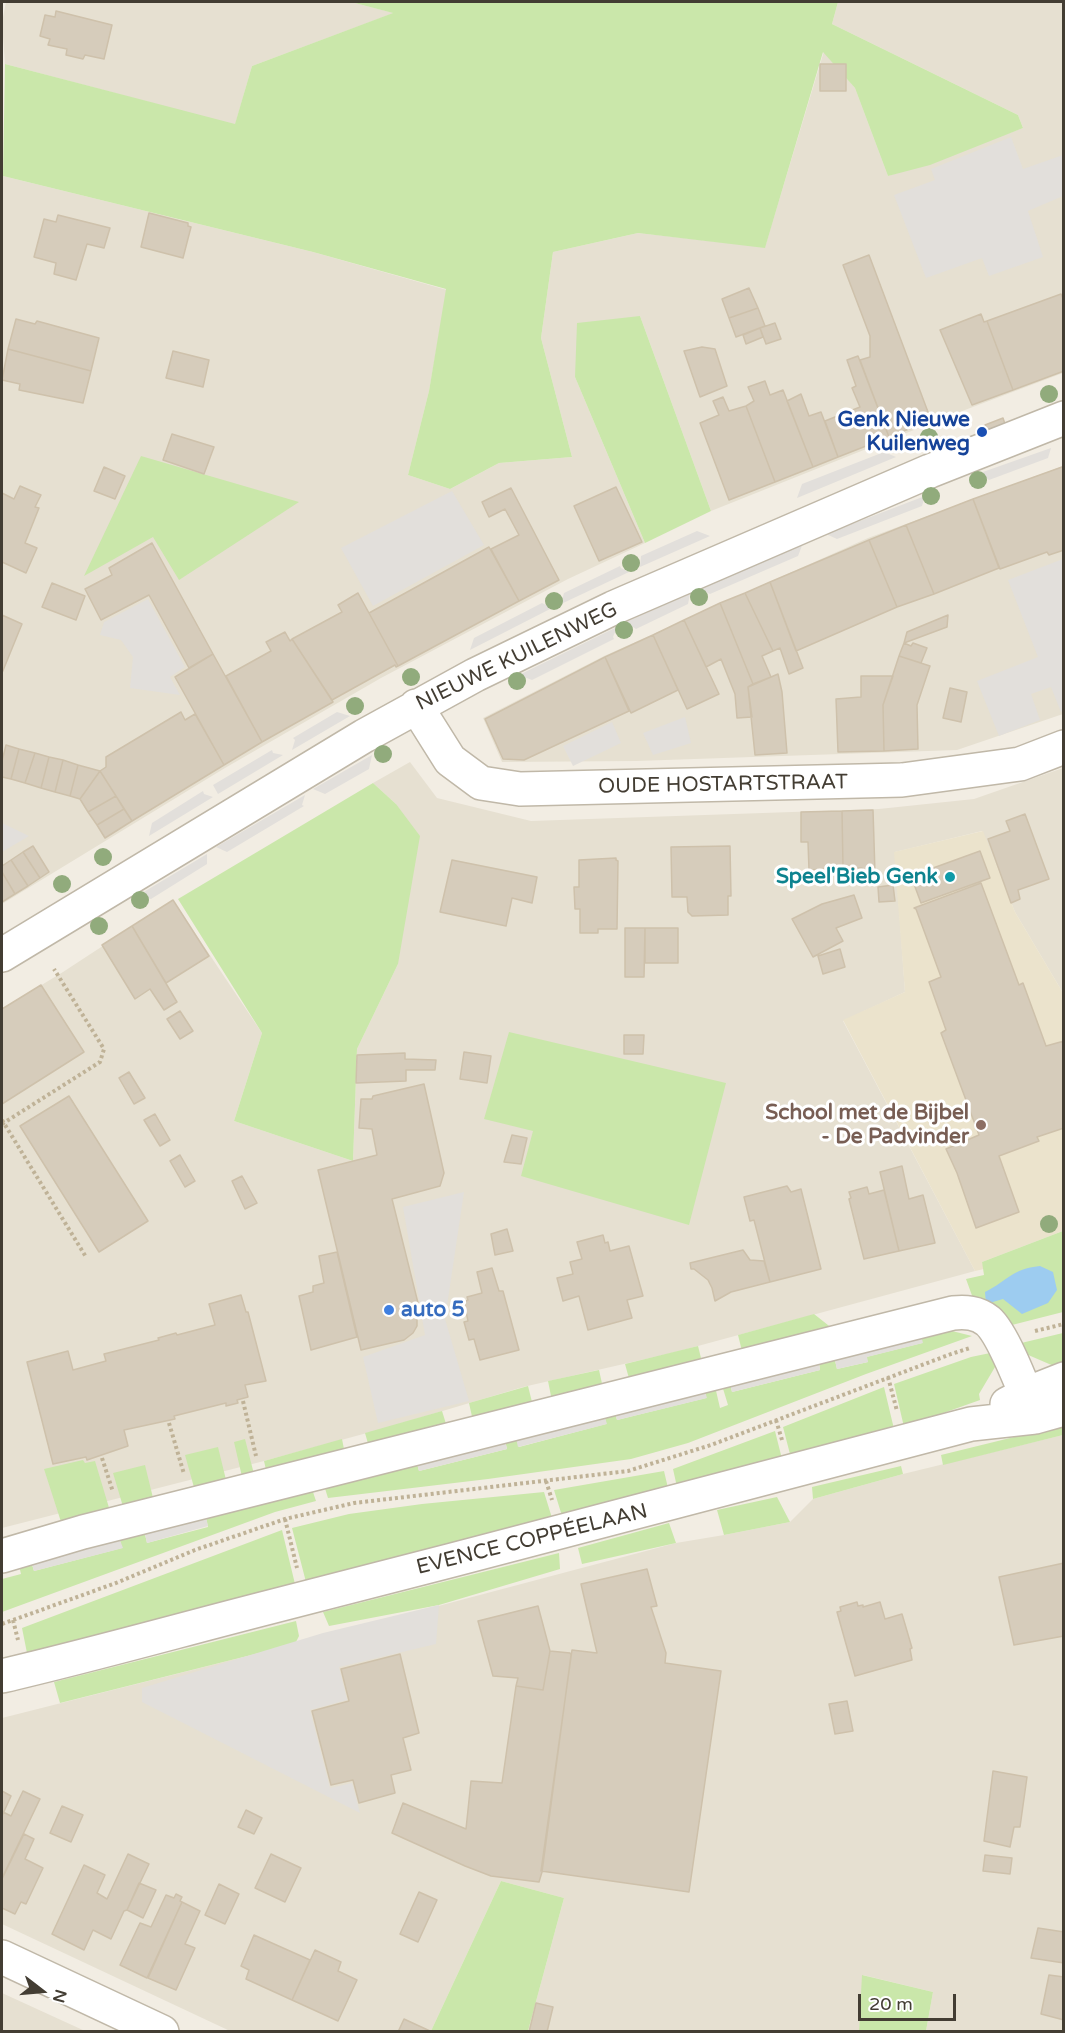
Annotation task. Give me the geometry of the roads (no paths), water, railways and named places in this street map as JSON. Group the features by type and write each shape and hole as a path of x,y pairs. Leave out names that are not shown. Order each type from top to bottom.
{"street":[{"name":"NIEUWE KUILENWEG","path":"2,955 354,742 475,675 613,608 930,471 1064,418"},
{"name":"OUDE HOSTARTSTRAAT","path":"416,706 450,760 481,783 520,789 902,780 1020,764 1064,747"},
{"path":"2,1556 83,1532 953,1313 972,1312 988,1321 1041,1407"},
{"name":"EVENCE COPPÉELAAN","path":"2,1676 1041,1407 1064,1379"},
{"path":"2,1957 162,2031"}],"water":[{"path":"1040,1266 1053,1272 1057,1290 1048,1303 1022,1314 1003,1299 986,1304 985,1292 1016,1272"}],"place":[{"name":"Genk Nieuwe Kuilenweg","path":"982,432"},
{"name":"Speel'Bieb Genk","path":"950,877"},
{"name":"School met de Bijbel - De Padvinder","path":"981,1125"},
{"name":"auto 5","path":"389,1310"}]}
